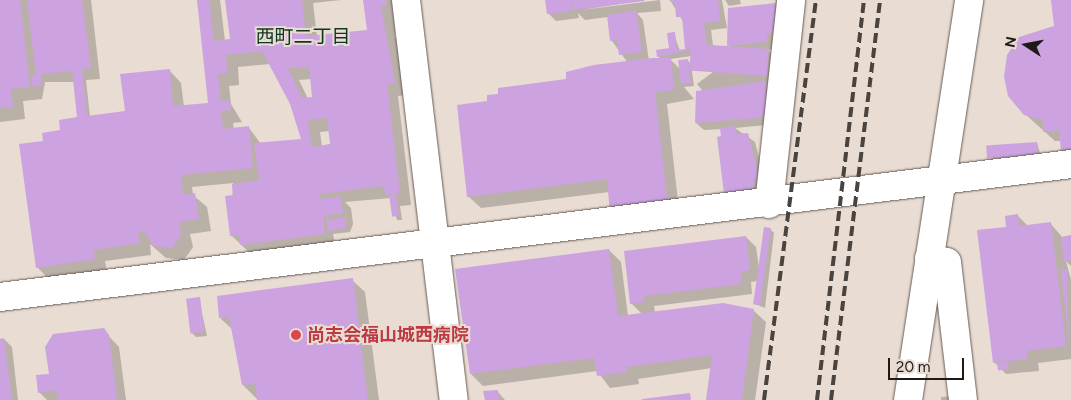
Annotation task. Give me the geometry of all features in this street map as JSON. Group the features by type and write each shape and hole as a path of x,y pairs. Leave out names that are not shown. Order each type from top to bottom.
{"street":[{"path":"406,0 437,240 454,400"},
{"path":"769,204 791,0"},
{"path":"908,400 969,0"},
{"path":"0,297 437,240 769,204 1071,164"},
{"path":"929,258 947,262 963,400"}],"building":[{"path":"0,0 20,0 30,87 11,89 13,107 0,108"},
{"path":"27,0 82,0 91,68 82,69 87,116 125,111 120,74 170,69 173,106 208,103 197,0 209,0 214,41 230,39 225,0 302,0 306,36 367,30 363,0 386,0 386,6 381,6 395,83 387,84 400,193 385,195 384,186 319,194 320,199 341,196 343,213 323,216 325,234 240,245 239,235 230,236 225,196 233,195 232,184 259,180 254,143 301,139 290,104 262,51 226,55 227,73 218,74 221,102 230,100 231,110 221,111 223,129 249,126 253,168 181,175 183,195 195,193 199,219 179,222 181,235 172,248 153,246 144,231 138,232 140,243 94,250 95,259 36,268 19,144 43,141 42,133 60,130 59,120 77,117 72,71 41,74 42,85 33,87 31,76 36,75","holes":["309,67 312,97 302,98 288,68","327,118 330,144 312,147 308,120"]},
{"path":"545,0 571,0 572,11 547,14"},
{"path":"572,0 644,0 644,1 573,10"},
{"path":"669,0 718,0 720,21 704,23 707,46 657,57 656,50 669,48 667,33 675,32 677,50 685,49 682,17 676,17 675,4"},
{"path":"1051,0 1071,0 1071,150 1061,151 1059,130 1043,132 1043,120 1024,115 1008,96 1004,77 1007,55 1019,37 1054,26"},
{"path":"776,3 779,33 767,34 767,42 727,46 728,8"},
{"path":"636,11 642,52 619,55 617,40 610,41 607,15"},
{"path":"691,44 769,49 767,76 689,70"},
{"path":"652,58 671,58 674,90 655,92 668,207 610,213 607,179 467,197 457,105 487,101 487,95 498,94 498,88 566,79 566,72 594,65"},
{"path":"688,59 691,83 681,84 678,60"},
{"path":"765,81 770,117 695,123 696,91"},
{"path":"735,126 736,134 748,133 759,178 753,179 754,190 724,194 717,137 721,136 720,128"},
{"path":"1037,142 1038,155 987,159 986,146"},
{"path":"396,194 399,216 392,217 389,195"},
{"path":"1018,214 1019,226 1051,222 1066,346 1027,351 1028,359 993,363 977,230 1006,227 1005,216"},
{"path":"345,217 347,228 328,231 326,220"},
{"path":"764,227 771,228 760,305 753,304"},
{"path":"1071,235 1071,260 1064,261 1061,237"},
{"path":"746,236 750,270 741,272 742,284 644,296 645,302 630,304 624,251"},
{"path":"609,249 618,316 723,303 754,309 742,400 706,400 712,355 626,367 627,372 597,376 594,358 470,374 455,269"},
{"path":"1061,270 1067,270 1069,346"},
{"path":"353,278 368,400 257,400 255,384 242,385 229,317 219,318 217,296"},
{"path":"200,297 204,332 190,333 186,299"},
{"path":"104,328 109,335 117,400 58,400 56,390 38,393 36,375 49,374 45,347 53,334"},
{"path":"4,338 12,400 0,400 0,339"},
{"path":"1008,362 1009,369 998,370 997,364"},
{"path":"498,390 499,400 485,400 483,391"},
{"path":"690,393 691,400 642,400 642,399"}],"railway":[{"path":"764,400 816,0"},
{"path":"817,400 864,0"},
{"path":"831,400 880,0"}],"place":[{"name":"尚志会福山城西病院","path":"296,335"}],"district":[{"name":"西町二丁目","path":"303,37"}]}
